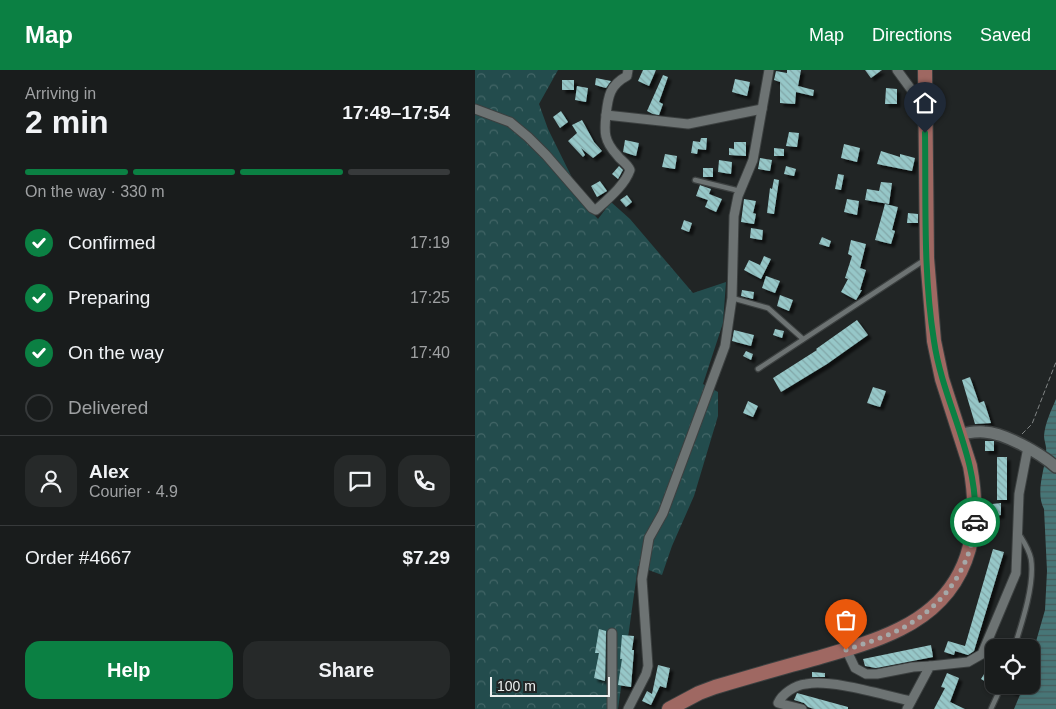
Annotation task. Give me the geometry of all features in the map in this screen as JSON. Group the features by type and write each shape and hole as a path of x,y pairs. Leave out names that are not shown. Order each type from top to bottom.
{"main road":[{"path":"669,709 715,687 846,650 890,634 912,623 947,593 967,559 972,541 975,515 971,466 937,361 933,341 927,258 925,70"}],"street":[{"path":"475,109 511,122 546,155 592,208 596,210 629,174 630,170 629,166 617,156 607,141 604,125 607,102 613,86 627,76 628,70"},
{"path":"628,709 646,674 648,666 642,579 649,538 663,513 725,346 732,298 734,216 753,160 769,70"},
{"path":"897,70 916,96 925,98"},
{"path":"606,114 688,124 762,109"},
{"path":"960,434 989,432 1028,447 1043,455 1056,466"},
{"path":"846,650 855,668 866,674 968,662 982,654 1016,572 1019,494 1028,447"},
{"path":"612,633 612,709"},
{"path":"802,709 778,703 780,698 792,689 805,684 828,683 909,705 931,666"}],"lane":[{"path":"695,180 741,191"},
{"path":"758,369 927,258"},
{"path":"732,298 768,308 803,339"},
{"path":"1017,639 1030,586 1031,559 1027,545 1018,533"},
{"path":"991,709 998,694"}],"path":[{"path":"1020,435 1032,424 1056,362"}],"green space":[{"path":"475,70 558,70 539,104 548,129 586,206 598,219 611,202 630,219 693,293 726,282 723,323 703,384 718,392 718,416 694,496 672,546 662,575 638,566 618,709 475,709"}],"shaded area":[{"path":"1056,399 1056,709 1014,709 1020,694 1040,694 1040,639 1037,639 1045,610 1047,571 1044,509 1041,502 1040,488 1046,450 1044,438"}],"building":[{"path":"643,70 656,70 649,86 638,81"},
{"path":"787,70 801,70 798,86 814,90 813,96 796,92 795,104 780,103 780,82 774,80 776,71 787,73"},
{"path":"865,70 882,70 871,78"},
{"path":"663,75 668,77 659,102 663,104 659,115 653,114 647,111"},
{"path":"596,78 611,81 606,88 595,85"},
{"path":"735,79 750,82 747,96 732,92"},
{"path":"562,80 574,80 574,90 562,90"},
{"path":"577,86 588,88 586,102 575,100"},
{"path":"886,88 897,89 897,104 885,104"},
{"path":"561,111 568,122 560,128 553,117"},
{"path":"582,120 594,142 602,151 593,158 581,148 585,155 583,157 568,141 577,133 572,125"},
{"path":"789,132 799,133 797,147 786,146"},
{"path":"701,138 707,138 706,150 698,149 697,154 691,153 693,141 700,142"},
{"path":"625,140 639,143 636,156 623,152"},
{"path":"734,142 746,142 746,156 729,155 729,148 734,149"},
{"path":"844,144 860,148 857,162 841,158"},
{"path":"774,148 784,149 784,156 774,156"},
{"path":"881,151 900,157 900,154 915,158 912,171 877,164"},
{"path":"665,154 677,156 675,169 662,167"},
{"path":"760,158 772,160 770,171 758,169"},
{"path":"719,160 732,162 731,174 718,172"},
{"path":"619,166 623,170 618,179 612,174"},
{"path":"786,166 796,169 794,176 784,174"},
{"path":"703,168 713,168 713,177 703,177"},
{"path":"838,174 844,175 841,190 835,189"},
{"path":"774,179 779,180 774,214 767,213 770,188 772,189"},
{"path":"600,181 607,191 597,197 591,186"},
{"path":"881,182 892,183 889,204 865,200 867,189 879,191"},
{"path":"700,185 711,189 709,194 722,199 716,212 705,207 708,200 696,196"},
{"path":"627,195 632,202 626,207 620,200"},
{"path":"744,199 756,201 753,213 756,214 754,224 741,222"},
{"path":"847,199 859,201 857,215 844,212"},
{"path":"885,204 898,207 892,230 895,231 891,244 875,240"},
{"path":"908,213 918,214 918,223 907,223"},
{"path":"684,220 692,223 689,232 681,229"},
{"path":"751,228 763,230 762,240 750,238"},
{"path":"822,237 831,241 829,247 819,244"},
{"path":"851,240 866,244 860,268 866,270 860,290 862,290 856,300 841,292 848,279 845,278 852,256 848,254"},
{"path":"764,256 771,259 761,279 744,270 749,260 760,265"},
{"path":"766,276 780,281 775,293 762,288"},
{"path":"742,290 754,292 753,299 741,296"},
{"path":"780,295 793,300 789,311 777,306"},
{"path":"857,320 868,335 827,364 781,392 773,378 817,350"},
{"path":"775,329 784,331 782,338 773,335"},
{"path":"734,330 754,335 751,346 732,341"},
{"path":"746,351 753,354 751,360 743,356"},
{"path":"970,377 979,403 984,401 991,423 975,424 962,380"},
{"path":"873,387 886,391 880,407 867,403"},
{"path":"748,401 758,406 753,417 743,413"},
{"path":"985,441 994,441 994,451 985,451"},
{"path":"997,457 1007,457 1007,500 997,500"},
{"path":"1001,503 1001,515 992,516 992,504"},
{"path":"993,549 1004,552 974,651 968,655 955,651 954,655 944,652 948,641 965,646"},
{"path":"599,629 606,631 605,681 594,678 599,653 595,653"},
{"path":"622,635 634,636 631,687 618,685 622,659 620,659"},
{"path":"931,645 933,657 876,668 865,666 863,659"},
{"path":"658,665 670,668 666,688 660,686 651,705 642,701 647,691 652,694"},
{"path":"812,672 825,673 825,677 812,677"},
{"path":"947,673 959,678 950,702 965,709 934,709 945,688 941,687"},
{"path":"985,673 985,681 981,679"},
{"path":"797,693 848,707 848,709 814,709 794,700"}],"way so far":[{"path":"846,650 901,629 912,623 936,604 952,586 967,559 975,522"}],"route":[{"path":"925,133 927,258 933,341 942,379 971,466 975,522"}]}
